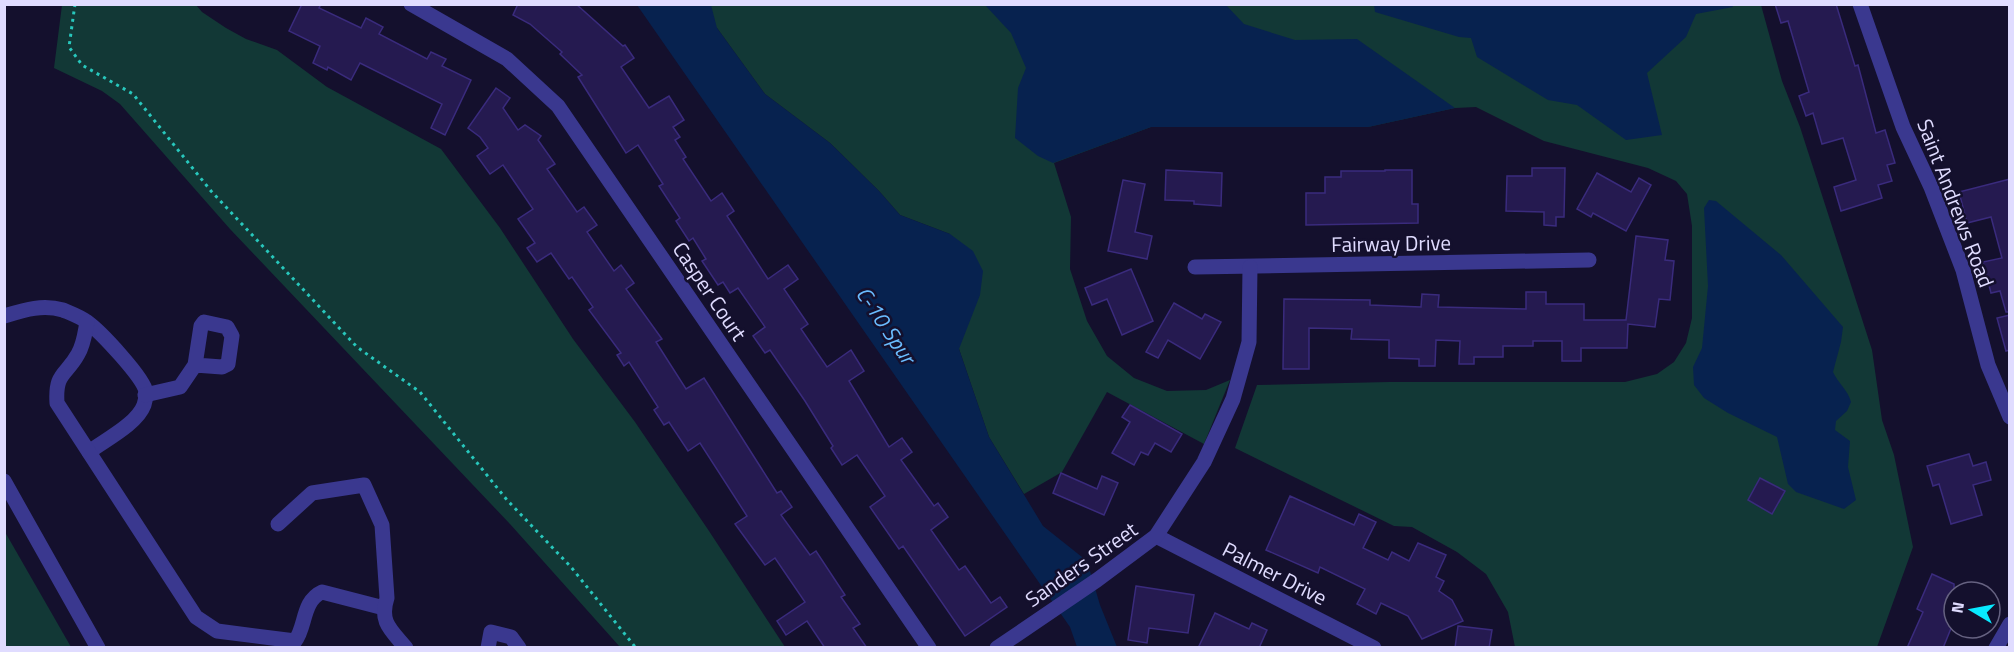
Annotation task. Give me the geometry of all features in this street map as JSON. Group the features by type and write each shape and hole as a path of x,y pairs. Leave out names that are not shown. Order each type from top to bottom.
{"street":[{"name":"Casper Court","path":"411,4 507,59 558,106 929,648"},
{"name":"Saint Andrews Road","path":"1860,4 1903,127 1931,188 1963,270 1988,365 2010,417"},
{"name":"Fairway Drive","path":"1194,267 1589,260"},
{"name":"Sanders Street","path":"997,648 1097,580 1156,536 1204,462 1233,399 1249,342 1250,267"},
{"path":"4,316 29,308 64,311 87,322 103,336 141,380 145,399 138,417 89,452"},
{"path":"87,322 78,354 60,375 56,389 57,404 196,617 213,629 295,641 307,607 316,594 322,592 384,608"},
{"path":"145,399 180,387 195,365"},
{"path":"4,481 98,648"},
{"path":"278,524 312,493 364,485 382,525 387,598 384,621 406,648"},
{"name":"Palmer Drive","path":"1156,536 1374,648"},
{"path":"1996,648 2009,625"},
{"path":"489,648 491,632 511,637 519,648"}],"path":[{"path":"75,4 69,47 82,65 133,94 211,191 357,347 420,392 507,500 571,567 636,648"}],"green space":[{"path":"62,5 196,5 202,12 226,28 246,39 277,50 327,87 441,149 500,228 573,339 635,422 785,647 620,647 510,524 230,229 120,104 102,91 54,68"},
{"path":"676,5 1761,5 1782,81 1800,127 1872,350 1882,420 1894,455 1913,547 1877,647 1515,647 1508,612 1486,574 1457,552 1412,527 1394,526 1235,448 1257,385 1389,382 1625,382 1657,374 1674,362 1686,343 1692,318 1692,226 1687,194 1676,181 1648,168 1544,141 1476,107 1455,108 1368,127 1151,127 1054,163 1071,217 1070,269 1087,321 1107,356 1134,378 1167,391 1206,390 1230,380 1204,444 1107,392 1062,472 1024,494 989,437 959,349 950,234 900,215 830,143 765,94 717,28"},
{"path":"5,532 71,647 5,647"}],"water":[{"name":"C-10 Spur","path":"637,5 711,5 717,28 765,94 830,143 900,215 950,234 973,251 983,271 980,295 959,349 989,437 1043,526 1087,561 1100,605 1117,647 1077,647 1070,627"},
{"path":"985,5 1226,5 1244,24 1295,40 1357,39 1455,108 1368,127 1151,127 1053,163 1038,156 1015,138 1018,88 1026,68 1011,33"},
{"path":"1374,5 1732,5 1733,7 1696,14 1686,37 1647,73 1662,135 1626,140 1577,105 1548,100 1477,57 1471,38 1459,37 1375,12"},
{"path":"1709,200 1716,201 1781,255 1843,327 1833,372 1851,402 1847,411 1836,421 1835,430 1850,441 1848,467 1856,500 1844,509 1796,492 1788,484 1777,437 1728,413 1704,398 1694,385 1693,367 1702,348 1708,286 1704,208"}],"building":[{"path":"302,4 321,4 319,8 361,28 366,18 383,27 379,34 427,59 431,52 446,59 442,66 471,80 445,135 431,128 442,104 360,63 351,80 328,67 327,70 313,63 320,46 289,31"},
{"path":"518,4 576,4 623,46 625,45 634,58 621,67 649,108 669,96 684,120 673,127 680,137 675,140 686,157 683,159 711,201 722,193 734,211 727,216 768,279 788,265 798,279 784,289 808,324 801,329 827,367 851,350 864,371 849,381 889,447 902,438 912,452 901,460 934,506 938,503 948,517 931,530 959,570 965,566 991,603 1000,597 1007,607 965,636 903,546 899,549 870,507 885,496 857,455 842,465 805,401 770,350 765,353 753,336 765,327 738,288 730,293 723,282 718,285 702,261 706,259 693,238 689,241 676,221 680,218 659,186 663,184 638,145 626,153 578,77 582,75 560,54 562,52 530,24 513,15"},
{"path":"1775,4 1836,4 1855,66 1858,65 1876,133 1885,130 1895,163 1887,165 1892,181 1878,185 1882,198 1841,211 1834,187 1856,180 1843,138 1822,144 1813,113 1806,116 1799,96 1809,92 1788,21 1781,23"},
{"path":"496,88 510,98 503,108 518,130 525,125 541,136 538,140 555,164 547,169 577,212 584,207 597,225 587,232 614,271 621,265 634,283 626,289 662,339 656,342 686,389 704,378 777,493 781,491 792,507 781,515 810,555 816,551 845,595 841,597 860,624 853,628 867,648 825,648 807,621 786,635 777,621 805,602 775,558 765,565 735,524 747,516 700,443 688,451 669,422 664,425 654,410 658,407 629,362 624,366 617,355 621,353 589,310 593,307 572,277 569,279 551,253 537,262 527,248 535,243 518,219 533,209 503,165 490,174 477,156 488,148 480,137 468,128"},
{"path":"1532,168 1565,168 1564,217 1556,217 1556,226 1544,225 1544,212 1506,211 1507,176 1532,176"},
{"path":"1166,170 1222,173 1221,206 1194,204 1194,201 1165,200"},
{"path":"1412,170 1412,204 1418,204 1418,223 1306,225 1306,193 1325,193 1325,177 1341,177 1341,171"},
{"path":"1597,173 1631,192 1639,178 1651,185 1626,231 1593,213 1591,217 1577,209"},
{"path":"2010,179 2010,312 2006,312 2000,291 1991,293 1983,262 2002,258 1991,217 1967,223 1959,192"},
{"path":"1123,180 1145,184 1135,232 1152,236 1147,259 1108,251"},
{"path":"1636,236 1668,240 1665,260 1674,261 1670,300 1659,299 1655,327 1628,324 1627,348 1581,348 1581,361 1562,361 1562,341 1533,341 1533,346 1503,346 1503,357 1474,357 1474,364 1459,364 1460,341 1436,340 1435,366 1419,366 1419,359 1389,358 1389,340 1351,339 1352,329 1309,328 1309,369 1283,369 1284,299 1370,300 1370,305 1421,307 1422,294 1439,295 1438,307 1526,309 1526,292 1546,292 1546,304 1584,304 1584,320 1626,320"},
{"path":"1131,269 1153,321 1122,335 1107,299 1092,305 1085,288"},
{"path":"1174,303 1202,319 1205,314 1221,322 1200,359 1168,340 1158,358 1146,352"},
{"path":"2010,315 2010,350 2006,351 1997,318"},
{"path":"1130,405 1182,434 1171,452 1155,443 1148,455 1141,452 1134,465 1112,453 1130,422 1122,417"},
{"path":"1969,454 1973,466 1986,462 1991,480 1973,485 1982,515 1951,524 1939,484 1933,486 1927,466"},
{"path":"1061,473 1097,489 1102,476 1118,483 1104,515 1053,493"},
{"path":"1760,478 1785,491 1772,514 1748,500"},
{"path":"1290,496 1354,525 1359,514 1376,522 1363,548 1388,560 1392,552 1409,561 1418,543 1446,555 1436,577 1444,581 1439,591 1452,600 1463,621 1422,639 1408,616 1381,603 1376,614 1357,604 1365,589 1320,567 1318,573 1266,550"},
{"path":"1932,574 1945,580 1942,580 1942,640 1946,640 1943,648 1907,648 1923,612 1917,609"},
{"path":"1136,586 1194,595 1188,633 1149,628 1147,643 1128,640"},
{"path":"1215,613 1249,629 1252,623 1267,630 1259,648 1198,648"},
{"path":"1458,626 1492,630 1489,648 1455,648"}]}
